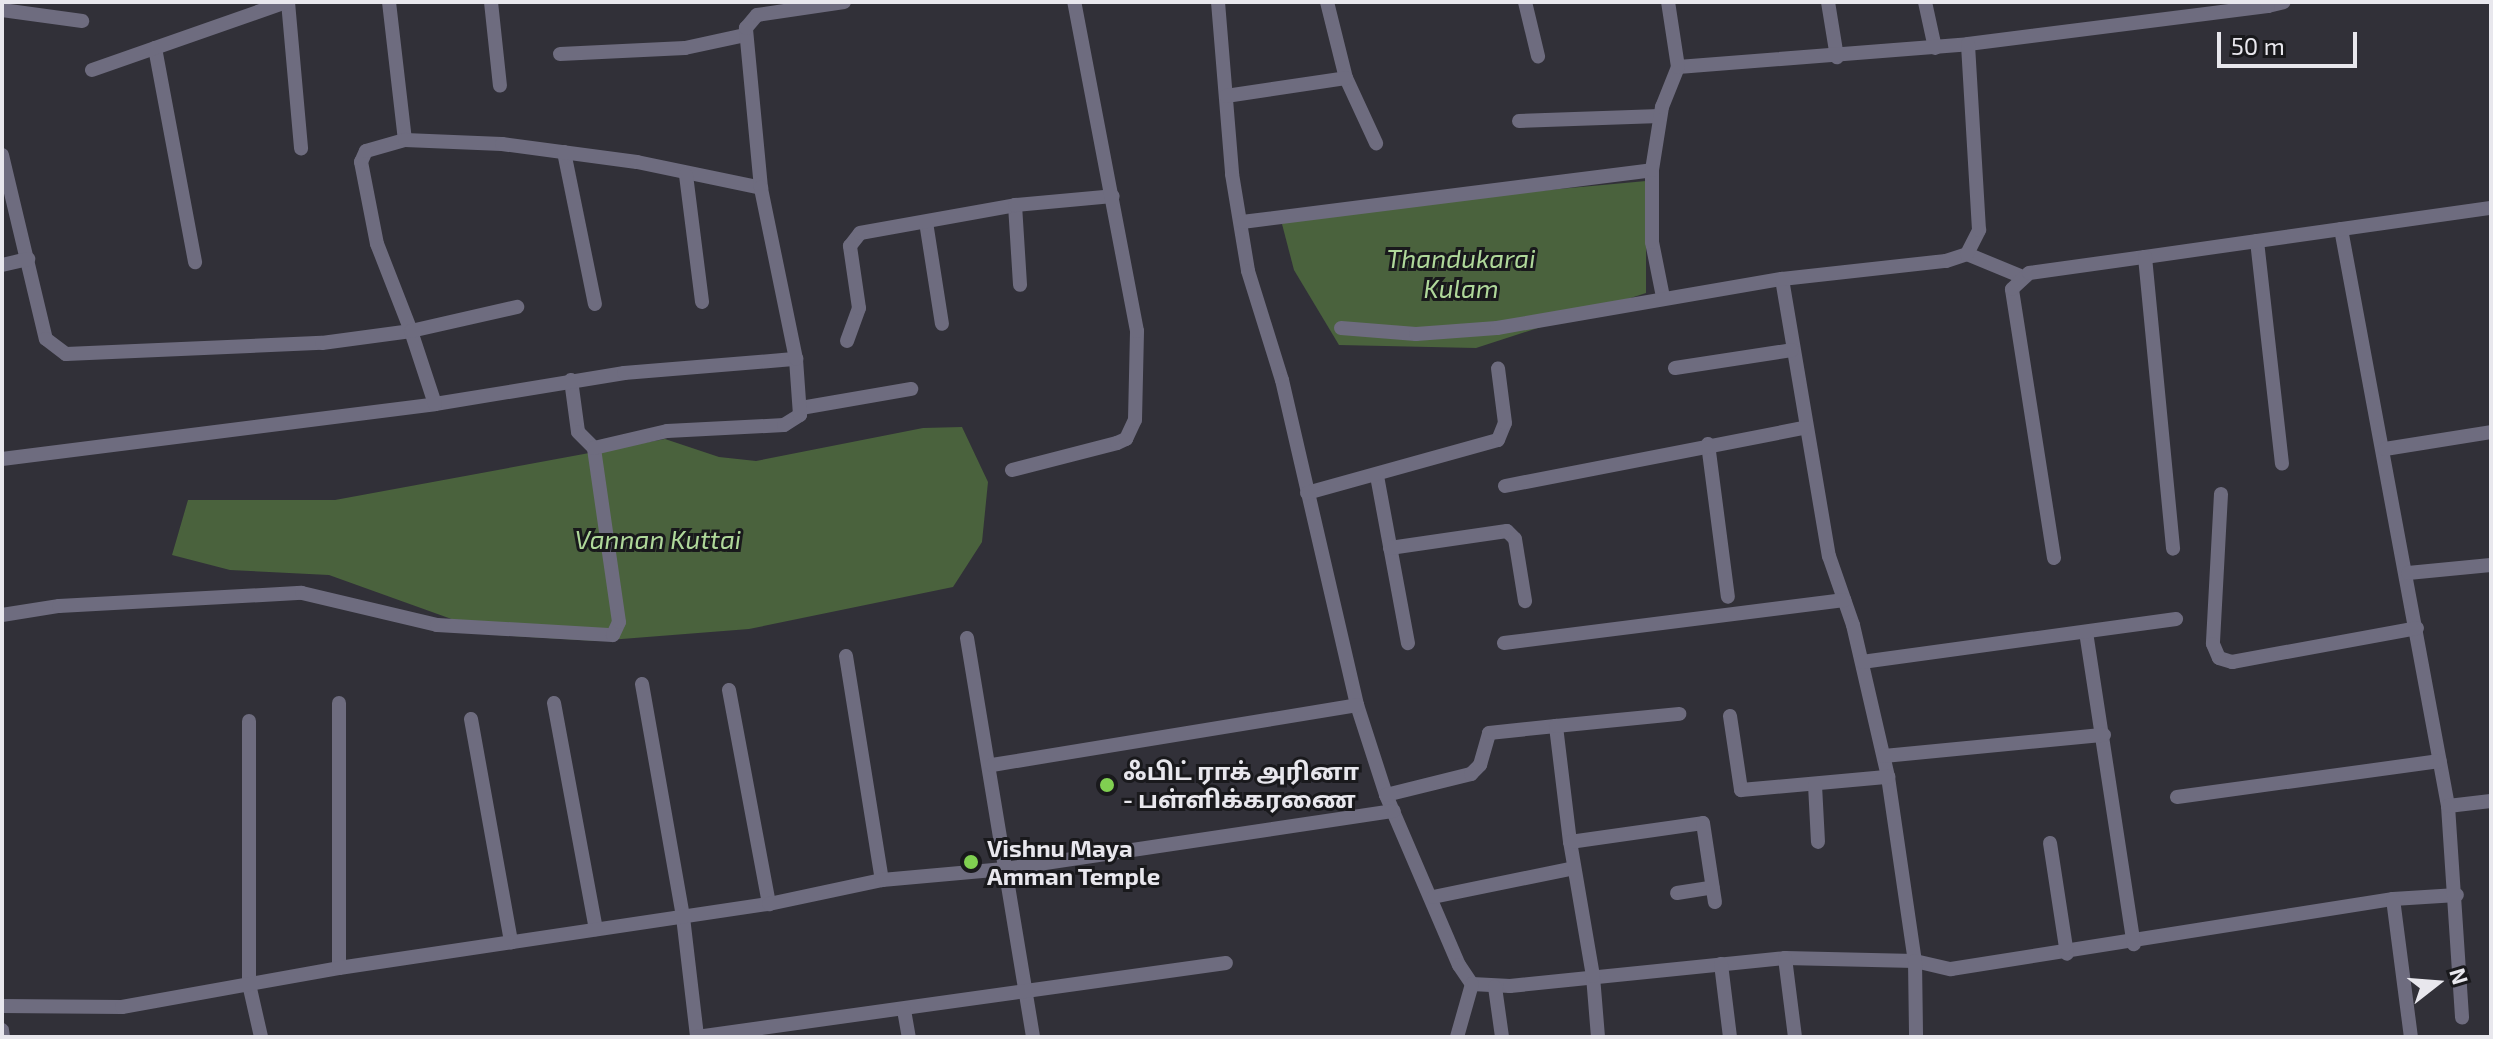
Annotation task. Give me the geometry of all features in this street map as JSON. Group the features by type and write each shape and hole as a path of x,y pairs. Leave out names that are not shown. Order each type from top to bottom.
{"street":[{"path":"92,70 287,2 301,148"},
{"path":"389,2 405,140"},
{"path":"491,2 500,86"},
{"path":"594,448 667,431 796,422 801,408 796,359 761,188 745,35 757,15 844,2"},
{"path":"1012,470 1117,443 1132,430 1137,331 1074,2"},
{"path":"1218,2 1226,96 1248,271 1282,380 1357,705 1386,795 1433,897 1459,965 1472,984 1495,987 1785,958 1915,961 1951,969 2134,944 2393,899 2457,895"},
{"path":"1327,2 1346,78 1376,143"},
{"path":"1525,2 1538,56"},
{"path":"1663,297 1652,242 1652,170 1660,116 1678,67 1668,2"},
{"path":"1828,2 1837,57"},
{"path":"1925,2 1935,48"},
{"path":"1678,67 1935,48 2284,2"},
{"path":"2,10 82,21"},
{"path":"560,54 685,48 745,35"},
{"path":"1967,254 1979,230 1968,44"},
{"path":"155,48 195,262"},
{"path":"1226,96 1346,78"},
{"path":"1519,121 1660,116"},
{"path":"435,404 377,244 361,162 366,151 405,140 564,152 637,162 686,175 761,188"},
{"path":"564,152 595,304"},
{"path":"2,155 46,339 54,349 75,357 322,343 411,331 517,307"},
{"path":"1242,222 1652,170"},
{"path":"686,175 702,302"},
{"path":"847,341 859,308 850,246 855,238 1015,205 1113,196"},
{"path":"1015,205 1020,285"},
{"path":"1341,328 1416,334 1497,328 1663,297 1782,279 1946,261 1967,254 2020,276 2491,208"},
{"path":"926,222 942,324"},
{"path":"2341,229 2408,573 2448,806 2457,895 2462,1018"},
{"path":"2257,241 2282,464"},
{"path":"2145,257 2173,549"},
{"path":"2,265 28,259"},
{"path":"2020,276 2011,295 2054,558"},
{"path":"1782,279 1803,428 1829,556 1862,662 1888,777 1915,961 1916,1037"},
{"path":"1675,368 1792,350"},
{"path":"2,459 435,404 571,380 796,359"},
{"path":"1307,493 1498,440 1505,423 1498,368"},
{"path":"2,615 59,606 302,593 437,625 613,635 619,622 594,448 578,432 571,380"},
{"path":"801,408 911,389"},
{"path":"1505,486 1708,444 1803,428"},
{"path":"2385,449 2491,432"},
{"path":"1708,444 1728,597"},
{"path":"1377,476 1408,643"},
{"path":"2221,494 2213,644 2219,658 2232,662 2417,628"},
{"path":"1390,548 1507,531 1515,539 1525,601"},
{"path":"2408,573 2491,565"},
{"path":"1504,643 1844,600"},
{"path":"1862,662 2176,619"},
{"path":"2086,632 2134,944"},
{"path":"967,638 992,765 1005,869 1033,1037"},
{"path":"846,656 882,880"},
{"path":"642,684 683,917 697,1037 785,1022 904,1010 1024,990 1226,963"},
{"path":"729,690 769,904"},
{"path":"339,703 339,968"},
{"path":"554,703 596,929"},
{"path":"992,765 1357,705"},
{"path":"1386,795 1471,774 1480,765 1489,733 1679,714"},
{"path":"1730,716 1741,790 1888,777"},
{"path":"471,719 511,942"},
{"path":"249,721 249,984 261,1037"},
{"path":"1556,726 1570,842 1593,976 1598,1037"},
{"path":"1884,756 2104,735"},
{"path":"2177,797 2440,761"},
{"path":"1815,785 1818,842"},
{"path":"2448,806 2491,801"},
{"path":"2,1006 122,1007 339,968 769,904 882,880 1005,869 1394,811"},
{"path":"1570,842 1703,823 1714,895 1677,893"},
{"path":"2050,843 2067,954"},
{"path":"1433,897 1574,868"},
{"path":"2393,899 2411,1037"},
{"path":"1785,958 1795,1037"},
{"path":"1721,964 1730,1037"},
{"path":"1457,1037 1472,984"},
{"path":"1495,987 1502,1037"},
{"path":"904,1010 909,1037"},
{"path":"785,1022 787,1037"},
{"path":"2,1030 3,1037"}],"water":[{"name":"Thandukarai Kulam","path":"1646,181 1646,293 1476,348 1339,345 1294,270 1282,224 1307,212"},
{"name":"Vannan Kuttai","path":"962,427 988,482 982,542 953,587 749,629 596,641 496,635 329,575 230,570 172,555 188,500 335,500 665,439 719,457 756,461 923,428"}],"place":[{"name":"ஃபிட் ராக் அரினா - பள்ளிக்கரணை","path":"1107,785"},
{"name":"Vishnu Maya Amman Temple","path":"971,862"}]}
